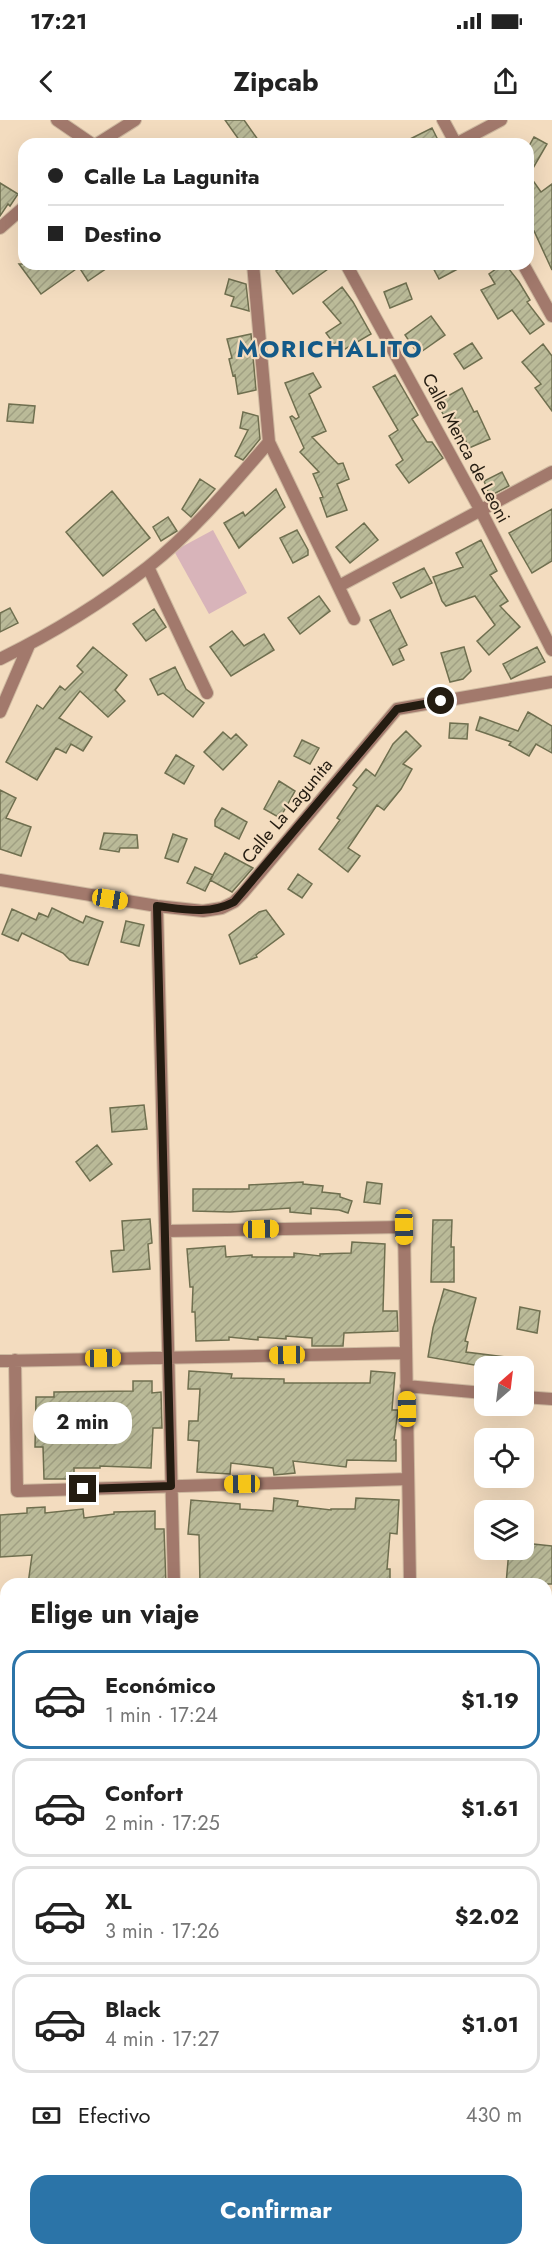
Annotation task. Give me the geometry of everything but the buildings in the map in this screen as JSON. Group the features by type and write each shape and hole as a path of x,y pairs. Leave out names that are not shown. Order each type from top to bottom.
{"street":[{"path":"57,120 83,138"},
{"path":"106,138 135,120"},
{"path":"443,120 453,138"},
{"path":"467,138 501,120"},
{"path":"0,228 18,212"},
{"path":"254,270 269,442 354,619"},
{"name":"Calle Menca de Leoni","path":"349,270 481,511 552,650"},
{"path":"526,270 552,316"},
{"path":"0,659 76,616 148,567 216,502 269,442"},
{"path":"339,586 552,472"},
{"path":"148,567 207,693"},
{"path":"0,712 28,645"},
{"name":"Calle La Lagunita","path":"0,880 157,906 203,911 222,908 234,902 397,709 552,682"},
{"path":"157,906 160,1100 166,1231 174,1578"},
{"path":"166,1231 404,1227 410,1578"},
{"path":"0,1361 406,1353"},
{"path":"15,1360 17,1491 408,1479"},
{"path":"406,1386 474,1392"},
{"path":"534,1398 552,1399"}],"shaded area":[{"path":"213,530 247,593 209,614 174,551"}],"district":[{"name":"MORICHALITO","path":"330,349"}],"route":[{"path":"83,1489 171,1486 157,906 203,911 222,908 234,902 397,709 441,701"}]}
